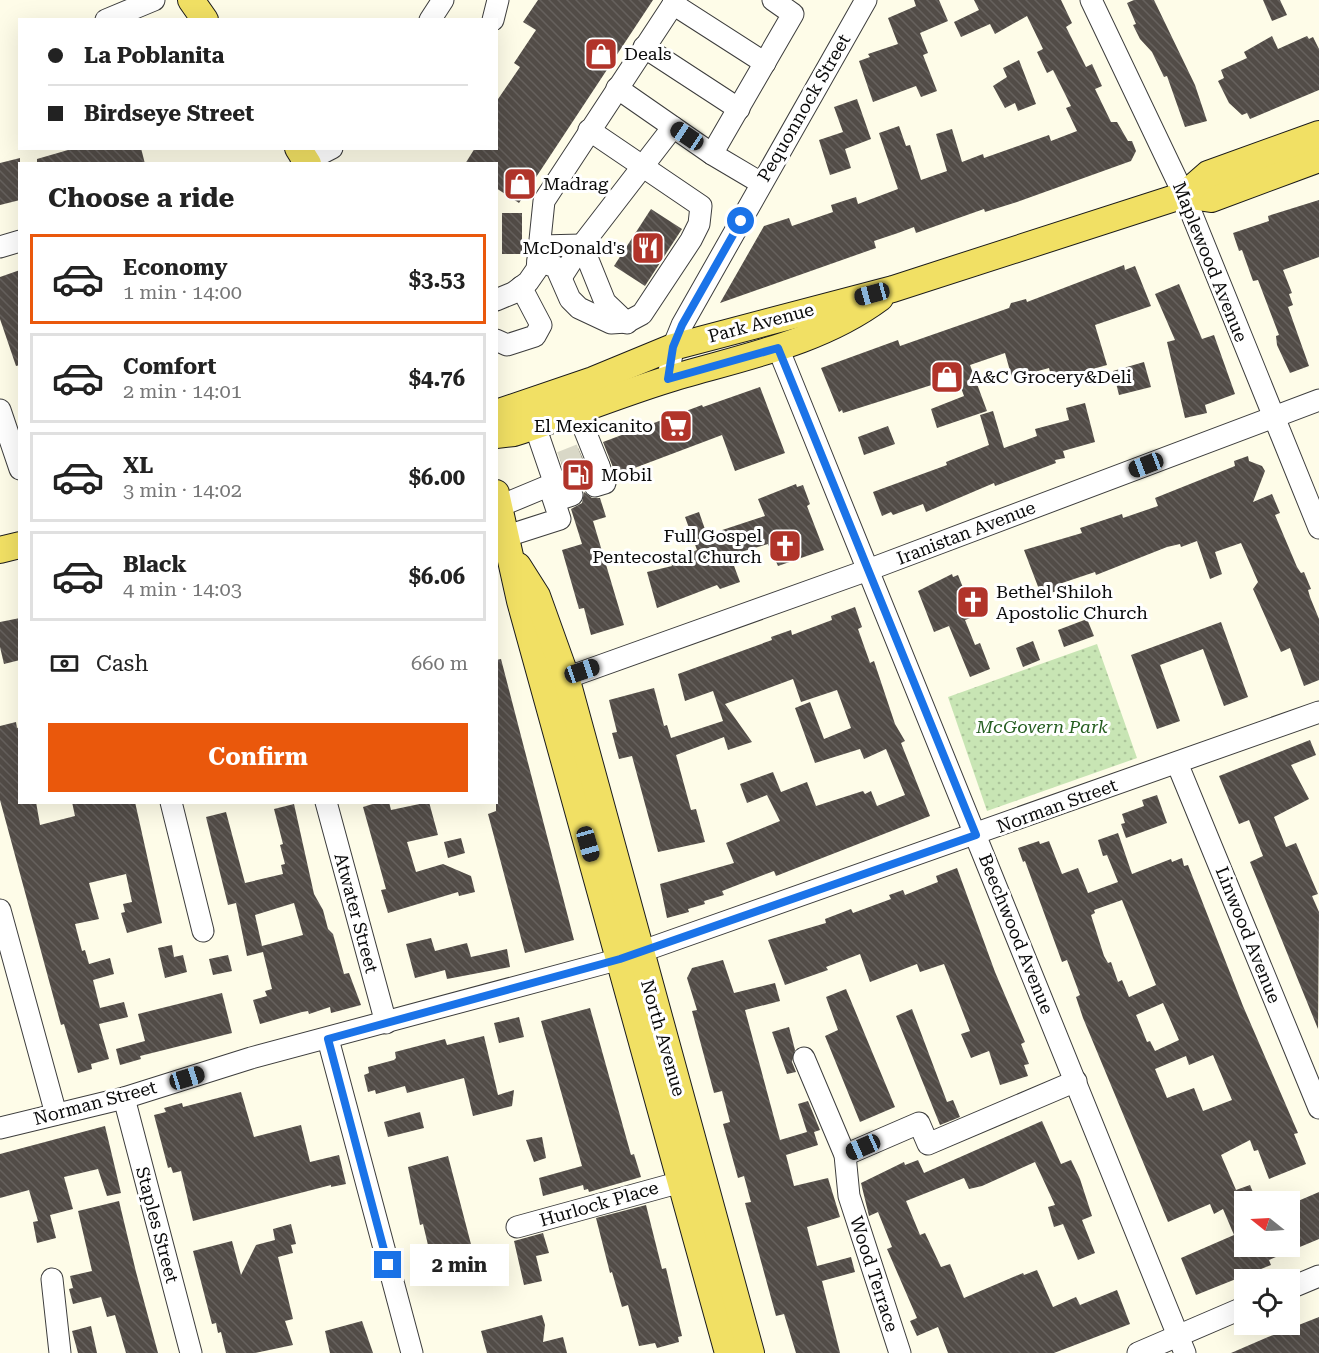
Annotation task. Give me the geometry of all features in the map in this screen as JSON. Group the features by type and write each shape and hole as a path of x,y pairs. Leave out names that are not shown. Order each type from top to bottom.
{"main road":[{"path":"191,0 204,18"},
{"name":"Park Avenue","path":"498,412 593,380 673,347 892,288 1184,195 1208,174 1319,134"},
{"name":"Park Avenue","path":"1184,195 1211,199 1319,159"},
{"name":"Park Avenue","path":"498,435 535,426 668,379 778,348 855,317 892,288"},
{"name":"North Avenue","path":"498,499 520,601 555,681 630,956 751,1353"},
{"path":"0,550 18,545"},
{"path":"0,566 18,562"},
{"name":"North Avenue","path":"630,956 681,1182 728,1353"}],"street":[{"path":"111,18 154,0"},
{"path":"431,18 443,0"},
{"path":"494,18 498,0"},
{"path":"712,154 794,14 773,0"},
{"name":"Pequonnock Street","path":"668,379 673,347 761,183 866,0"},
{"name":"Maplewood Avenue","path":"1091,0 1184,195 1319,528"},
{"path":"498,299 521,287 537,269 544,201 674,2 765,63"},
{"path":"644,47 739,109"},
{"path":"617,88 712,154 761,183"},
{"path":"562,276 582,245 673,127"},
{"path":"539,254 556,267 562,276 570,299 579,308 610,323 627,322 642,314 691,240 700,216 700,206 589,130"},
{"path":"303,159 327,150"},
{"path":"0,247 18,242"},
{"path":"539,254 582,245"},
{"path":"582,245 605,302 627,322"},
{"path":"498,341 507,345 535,336 541,325 521,287"},
{"name":"Beechwood Avenue","path":"778,348 1182,1344"},
{"name":"Iranistan Avenue","path":"555,681 868,570 1319,400"},
{"path":"0,410 18,463"},
{"path":"577,411 592,465"},
{"path":"509,546 560,519 559,479 535,426"},
{"path":"498,499 559,479"},
{"name":"Norman Street","path":"0,1128 124,1098 251,1058 630,956 1319,712"},
{"name":"Linwood Avenue","path":"1177,763 1319,1107"},
{"path":"171,804 203,931"},
{"name":"Atwater Street","path":"327,804 386,1023"},
{"path":"0,910 56,1114"},
{"path":"328,1039 412,1353"},
{"name":"Wood Terrace","path":"804,1058 845,1155 849,1196 900,1353"},
{"path":"845,1155 919,1123 928,1144 1076,1082"},
{"name":"Staples Street","path":"124,1098 191,1353"},
{"name":"Hurlock Place","path":"517,1227 681,1182"},
{"path":"1300,1284 1319,1276"},
{"path":"52,1279 60,1353"},
{"path":"1138,1353 1182,1344 1234,1313"}],"green space":[{"name":"McGovern Park","path":"1097,644 1137,758 987,811 948,697"}],"building":[{"path":"538,0 653,0 519,203 498,189 498,162 466,162 474,150 498,150 498,99 520,67 514,63 536,30 523,22"},
{"path":"914,0 939,0 948,21 920,33 928,53 923,55 937,91 921,97 916,86 873,102 859,61 870,57 868,54 898,44 888,18 916,6"},
{"path":"974,0 1061,0 1072,23 1066,27 1086,67 1092,64 1102,86 1095,89 1111,122 1117,122 1128,141 1132,141 1136,151 1131,161 1017,202 985,212 984,209 916,233 914,227 874,241 876,248 720,303 764,226 789,218 792,226 833,212 831,205 856,197 858,204 898,189 879,133 899,126 906,146 910,145 921,180 947,171 936,134 952,129 962,162 983,154 984,158 1049,135 1051,141 1077,131 1066,108 1071,106 1053,70 1047,73 1037,52 1043,49 1027,16 995,34 990,24 961,37 954,22 979,10"},
{"path":"1134,0 1154,0 1195,85 1207,121 1185,127 1167,76 1164,77 1152,52 1140,39 1133,25 1136,24 1127,3"},
{"path":"1263,0 1280,0 1287,15 1272,21"},
{"path":"1272,36 1278,49 1307,36 1309,39 1313,37 1319,49 1319,90 1250,119 1247,113 1242,115 1229,103 1218,81 1224,78 1221,70 1247,58 1244,52"},
{"path":"1019,60 1036,104 1018,111 1015,103 1005,108 993,86 1007,77 1003,68"},
{"path":"857,99 871,139 845,149 851,168 830,175 819,140 843,132 834,107"},
{"path":"68,150 142,150 144,162 37,162 37,159"},
{"path":"20,158 18,162 18,200 0,205 0,163"},
{"path":"1319,200 1319,257 1283,270 1292,293 1289,294 1293,305 1288,307 1309,366 1290,373 1277,345 1276,336 1279,335 1258,280 1253,281 1233,233 1269,221 1268,216"},
{"name":"McDonald's","path":"651,209 682,229 645,286 614,266"},
{"path":"502,213 522,213 522,254 502,254"},
{"path":"1124,265 1125,270 1135,266 1151,306 1095,325 1107,365 1071,375 1072,379 1053,384 1049,368 1012,378 1005,353 970,365 987,411 937,428 931,409 964,396 957,377 843,413 842,410 839,412 821,368 898,340 900,346 1009,308 1011,303 1026,299 1027,302"},
{"path":"18,271 18,366 16,366 0,319 0,277"},
{"path":"1179,284 1202,339 1214,335 1235,394 1205,405 1207,413 1185,418 1167,342 1175,340 1155,294"},
{"path":"1144,362 1151,387 1119,395 1113,371"},
{"path":"760,387 785,453 735,471 722,435 616,475 603,442 702,405 703,407"},
{"path":"1085,403 1095,442 1063,451 1065,458 1055,460 1056,463 995,486 994,483 926,512 923,504 893,515 891,512 882,516 873,492 947,465 946,462 989,445 980,415 993,411 1004,448 1037,436 1035,429 1069,420 1066,408"},
{"path":"888,426 895,444 864,455 858,437"},
{"path":"578,448 583,459 576,469 577,475 584,481 583,489 573,483 571,476 563,469 559,455"},
{"path":"1248,456 1249,461 1262,466 1265,471 1253,502 1272,494 1280,513 1275,515 1297,567 1301,573 1304,572 1311,589 1308,590 1319,619 1319,680 1304,686 1290,648 1281,652 1253,589 1258,582 1241,543 1215,552 1222,574 1210,579 1197,541 1181,547 1180,544 1167,547 1096,575 1095,572 1062,583 1063,588 1042,597 1024,550 1082,533 1080,528 1122,514 1123,518 1158,506 1155,498 1235,466 1234,461"},
{"path":"796,484 797,487 803,485 810,504 807,506 824,550 778,566 768,544 730,555 740,582 720,589 717,585 657,608 647,572 672,566 670,560 697,550 685,517 699,512 707,535 765,516 758,499"},
{"path":"584,492 592,498 600,498 606,517 593,521 624,625 591,635 584,608 579,609 562,550 582,544 571,509 582,503"},
{"path":"952,574 953,577 958,575 964,590 969,592 967,600 973,617 965,620 975,645 980,643 990,669 970,677 949,626 934,632 918,591"},
{"path":"855,607 862,627 858,629 870,663 874,661 895,724 905,741 901,743 930,816 776,876 774,871 722,891 724,895 704,901 705,904 688,909 689,912 667,918 660,884 734,863 726,843 780,821 767,795 747,803 740,784 773,772 781,792 807,782 816,806 863,791 865,794 871,791 877,806 905,795 886,749 864,759 860,749 815,763 795,708 810,702 824,739 851,728 837,690 801,702 793,679 725,704 752,742 728,750 724,737 676,755 691,810 696,809 705,842 658,852 632,756 619,759 612,733 617,732 609,700 654,688 664,726 667,725 671,738 723,721 713,691 685,701 678,674 772,640 771,637 791,630 792,635 832,620 831,616"},
{"path":"18,618 18,660 4,664 0,647 0,622"},
{"path":"1087,619 1094,636 1064,647 1058,630"},
{"path":"1221,622 1248,697 1224,706 1203,649 1160,665 1180,721 1157,729 1131,655"},
{"path":"1033,641 1040,660 1023,667 1016,648"},
{"path":"501,659 574,940 525,953 488,814 496,811 496,804 498,804 498,660"},
{"path":"16,722 18,728 18,804 36,804 40,825 75,816 72,804 135,804 162,923 127,933 121,913 125,912 123,904 132,902 126,874 89,883 99,919 75,924 82,951 85,950 89,964 110,958 114,974 93,980 100,1008 124,1002 128,1017 99,1024 109,1059 91,1064 92,1069 78,1073 64,1024 61,1025 0,800 0,726"},
{"path":"1310,740 1316,755 1291,765 1309,799 1274,817 1286,847 1296,843 1318,894 1312,896 1319,912 1318,1029 1250,862 1263,856 1249,820 1239,824 1219,776"},
{"path":"1157,795 1167,823 1126,838 1121,824 1125,823 1122,814 1144,806 1142,800"},
{"path":"294,804 314,894 323,910 328,929 333,934 344,974 349,973 361,1005 331,1013 330,1007 309,1014 308,1011 302,1012 260,1024 253,1000 267,996 265,991 272,989 263,952 247,956 236,903 228,905 206,817 226,812 245,883 283,874 281,865 285,864 280,845 283,844 274,809","holes":["294,903 303,935 262,946 255,915"]},
{"path":"373,804 390,804 391,810 430,804 438,835 407,842 416,872 443,864 471,876 475,892 459,896 458,892 388,913 381,890 386,889 363,807"},
{"path":"1118,833 1132,874 1171,859 1172,862 1182,858 1184,866 1188,865 1243,1006 1298,1133 1294,1134 1306,1164 1269,1179 1258,1150 1254,1151 1250,1140 1221,1155 1236,1190 1250,1185 1252,1191 1234,1191 1234,1235 1223,1209 1214,1214 1210,1204 1168,1222 1083,1018 1076,997 1080,995 1067,960 1062,962 1025,861 1023,862 1018,848 1039,841 1040,844 1049,841 1062,874 1078,868 1088,893 1118,882 1107,855 1103,856 1098,840","holes":["1122,900 1156,985 1129,997 1122,980 1118,982 1111,962 1108,963 1104,956 1091,915 1095,913 1094,910","1163,1003 1179,1040 1155,1051 1150,1041 1147,1042 1136,1015","1213,1055 1232,1100 1203,1111 1194,1088 1167,1098 1155,1069 1186,1056 1189,1065"]},
{"path":"461,838 465,853 448,858 444,842"},
{"path":"957,868 995,972 1025,1042 1021,1044 1029,1064 1024,1065 1028,1076 1000,1085 989,1051 971,1058 961,1034 970,1031 944,964 920,972 917,964 870,982 860,954 826,967 828,970 785,985 768,940 826,923 825,919 851,909 853,913 891,899 889,895 903,890 905,895 938,882 936,876"},
{"path":"431,938 435,951 467,943 471,957 507,949 510,967 447,979 445,970 415,978 406,944"},
{"path":"172,945 174,957 183,955 187,972 165,978 158,948"},
{"path":"228,955 232,971 213,975 209,959"},
{"path":"723,960 734,993 775,983 780,1001 745,1010 780,1140 807,1132 798,1104 808,1101 820,1130 814,1132 818,1145 786,1155 794,1186 828,1178 840,1217 807,1227 817,1266 851,1257 855,1272 822,1281 840,1353 796,1353 784,1314 776,1316 745,1203 751,1202 744,1176 738,1178 723,1124 730,1122 722,1091 714,1093 692,1011 697,1010 687,978 692,968"},
{"path":"846,989 895,1107 860,1122 825,1036 838,1030 826,997"},
{"path":"222,993 232,1033 140,1056 141,1059 120,1065 116,1049 145,1041 138,1014"},
{"path":"590,1008 631,1155 634,1154 641,1177 589,1192 588,1189 584,1190 583,1185 543,1196 539,1178 582,1166 541,1021"},
{"path":"912,1009 947,1102 953,1100 960,1117 940,1125 896,1016"},
{"path":"519,1017 524,1037 499,1043 494,1023"},
{"path":"789,1027 795,1050 792,1062 796,1072 787,1074 772,1032"},
{"path":"484,1036 498,1095 514,1090 512,1106 473,1116 464,1078 407,1093 405,1086 376,1094 375,1090 368,1092 364,1075 369,1073 368,1067 394,1060 395,1052 445,1039 447,1045"},
{"path":"241,1092 254,1137 301,1125 310,1162 339,1155 346,1184 331,1187 331,1185 193,1221 181,1171 173,1173 171,1167 168,1168 154,1115 166,1112 164,1108 182,1103 183,1107"},
{"path":"420,1112 424,1128 388,1137 384,1122"},
{"path":"1042,1121 1061,1164 1071,1160 1080,1179 1092,1216 1082,1220 1095,1253 1078,1260 1063,1224 1054,1227 1048,1207 1055,1205 1035,1162 982,1186 969,1189 964,1178 906,1201 920,1235 925,1233 941,1267 950,1264 964,1298 1023,1273 1024,1275 1037,1270 1053,1307 1076,1297 1080,1305 1117,1290 1130,1324 1054,1353 948,1353 938,1327 917,1336 910,1321 917,1318 887,1249 892,1247 878,1212 869,1216 861,1183 904,1162 905,1165 918,1160 924,1173"},
{"path":"105,1126 121,1193 107,1196 98,1169 64,1177 73,1209 50,1215 56,1238 37,1243 33,1222 38,1221 29,1190 0,1198 0,1154"},
{"path":"542,1137 546,1158 534,1162 526,1140"},
{"path":"448,1156 473,1252 432,1262 423,1224 420,1225 408,1167"},
{"path":"1319,1192 1319,1239 1300,1247 1300,1200"},
{"path":"119,1201 158,1353 126,1353 115,1315 107,1317 101,1297 73,1304 69,1289 73,1288 70,1276 92,1271 78,1211"},
{"path":"646,1205 662,1269 666,1268 682,1336 678,1337 679,1342 657,1348 655,1343 639,1346 628,1305 622,1307 612,1272 610,1273 596,1218"},
{"path":"291,1224 296,1244 291,1245 293,1253 278,1257 293,1319 285,1321 293,1345 255,1353 226,1353 221,1332 218,1333 216,1323 212,1324 193,1251 232,1241 241,1275 256,1245 275,1240 273,1229"},
{"path":"543,1233 549,1253 536,1256 542,1281 524,1285 514,1241"},
{"path":"1234,1235 1234,1257 1276,1257 1269,1260 1271,1265 1261,1269 1234,1269 1234,1280 1196,1295 1181,1258"},
{"path":"542,1315 545,1325 543,1342 563,1337 567,1353 487,1353 481,1331"},
{"path":"1319,1317 1319,1353 1231,1353 1273,1335 1300,1335 1300,1324"},
{"path":"362,1321 373,1353 330,1353 325,1331"},
{"path":"91,1326 97,1353 78,1353 72,1331"}],"tunnel":[{"path":"561,462 584,453"},
{"path":"567,479 589,470"}],"place":[{"name":"Deals","path":"601,54"},
{"name":"Madrag","path":"520,184"},
{"name":"McDonald's","path":"648,248"},
{"name":"A&C Grocery&Deli","path":"947,377"},
{"name":"El Mexicanito","path":"676,426"},
{"name":"Mobil","path":"578,475"},
{"name":"Full Gospel Pentecostal Church","path":"785,546"},
{"name":"Bethel Shiloh Apostolic Church","path":"973,602"}],"route":[{"path":"388,1265 328,1039 620,959 976,835 778,348 668,379 673,347 682,325 741,221"}]}
